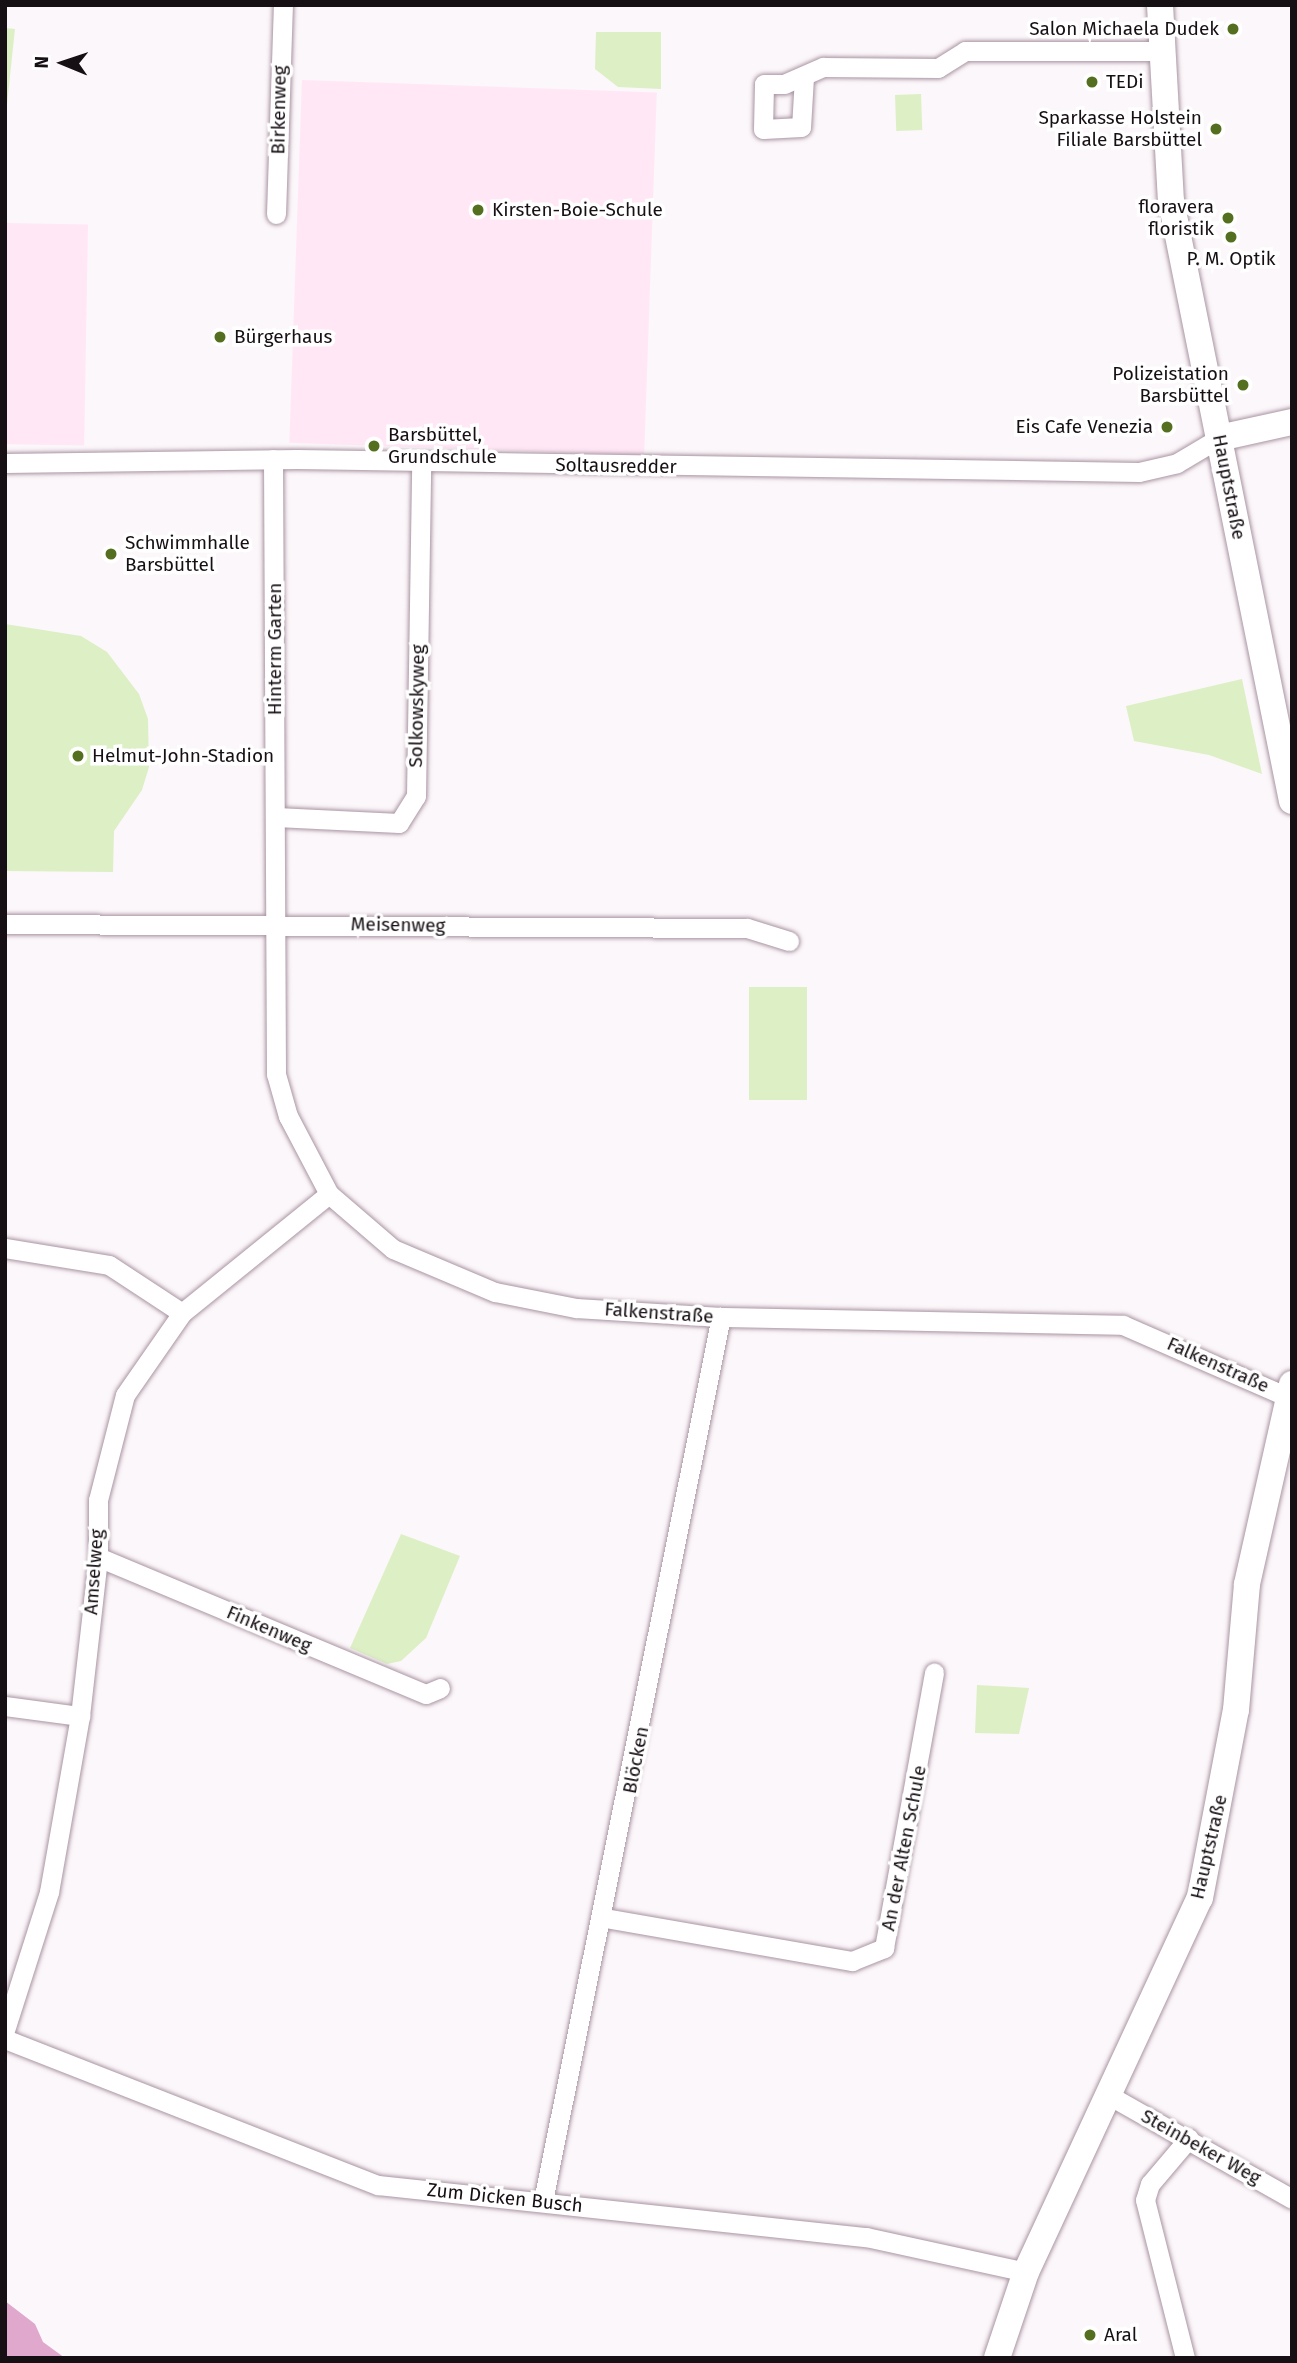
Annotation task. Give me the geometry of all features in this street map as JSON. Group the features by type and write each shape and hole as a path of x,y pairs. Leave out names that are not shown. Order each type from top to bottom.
{"street":[{"name":"Birkenweg","path":"276,214 283,5"},
{"name":"Hauptstraße","path":"1160,5 1160,51 1171,201 1292,801"},
{"path":"804,77 823,67 938,68 965,51 1160,51"},
{"path":"1219,438 1292,422"},
{"name":"Soltausredder","path":"5,463 273,459 1139,472 1177,463 1219,438"},
{"name":"Hinterm Garten","path":"273,459 276,817 274,923"},
{"name":"Solkowskyweg","path":"276,817 399,823 416,796 421,461"},
{"name":"Meisenweg","path":"5,925 274,923 747,928 789,941"},
{"name":"Falkenstraße","path":"274,923 276,1074 288,1116 329,1194 393,1249 495,1292 576,1308 721,1317 1123,1325 1290,1390"},
{"name":"Amselweg","path":"5,2030 49,1892 80,1716 98,1557 98,1500 121,1407 182,1313 329,1194"},
{"path":"5,1248 109,1265 182,1313"},
{"name":"Blöcken","path":"543,2201 605,1918 721,1317"},
{"name":"Hauptstraße","path":"997,2358 1026,2272 1200,1898 1236,1710 1247,1584 1290,1390"},
{"name":"Finkenweg","path":"98,1557 426,1694 440,1688"},
{"name":"An der Alten Schule","path":"605,1918 852,1961 884,1948 934,1673"},
{"path":"5,1706 80,1716"},
{"name":"Zum Dicken Busch","path":"5,2039 378,2185 866,2237 1026,2272"},
{"name":"Steinbeker Weg","path":"1110,2096 1189,2138 1292,2199"},
{"path":"1185,2358 1145,2200 1150,2184 1189,2138"}],"shaded area":[{"name":"Kirsten-Boie-Schule","path":"302,80 657,92 644,455 289,443"},
{"path":"5,223 88,224 84,445 5,444"},
{"path":"5,2301 35,2324 43,2342 65,2358 5,2358"}],"green space":[{"path":"5,28 15,29 5,124"},
{"path":"596,32 661,32 661,89 618,87 595,69"},
{"path":"921,94 922,130 896,131 895,95"},
{"name":"Helmut-John-Stadion","path":"5,624 81,636 107,652 139,694 148,719 149,767 142,790 114,831 113,872 5,871"},
{"path":"1242,679 1262,774 1209,755 1134,741 1126,706"},
{"path":"749,987 807,987 807,1100 749,1100"},
{"path":"401,1534 460,1556 426,1638 401,1661 387,1664 350,1648"},
{"path":"977,1685 1029,1688 1019,1734 975,1733"}],"place":[{"name":"Salon Michaela Dudek","path":"1233,29"},
{"name":"TEDi","path":"1092,82"},
{"name":"Sparkasse Holstein Filiale Barsbüttel","path":"1216,129"},
{"name":"Kirsten-Boie-Schule","path":"478,210"},
{"name":"floravera floristik","path":"1228,218"},
{"name":"P. M. Optik","path":"1231,237"},
{"name":"Bürgerhaus","path":"220,337"},
{"name":"Polizeistation Barsbüttel","path":"1243,385"},
{"name":"Eis Cafe Venezia","path":"1167,427"},
{"name":"Barsbüttel, Grundschule","path":"374,446"},
{"name":"Schwimmhalle Barsbüttel","path":"111,554"},
{"name":"Helmut-John-Stadion","path":"78,756"},
{"name":"Aral","path":"1090,2335"}]}
